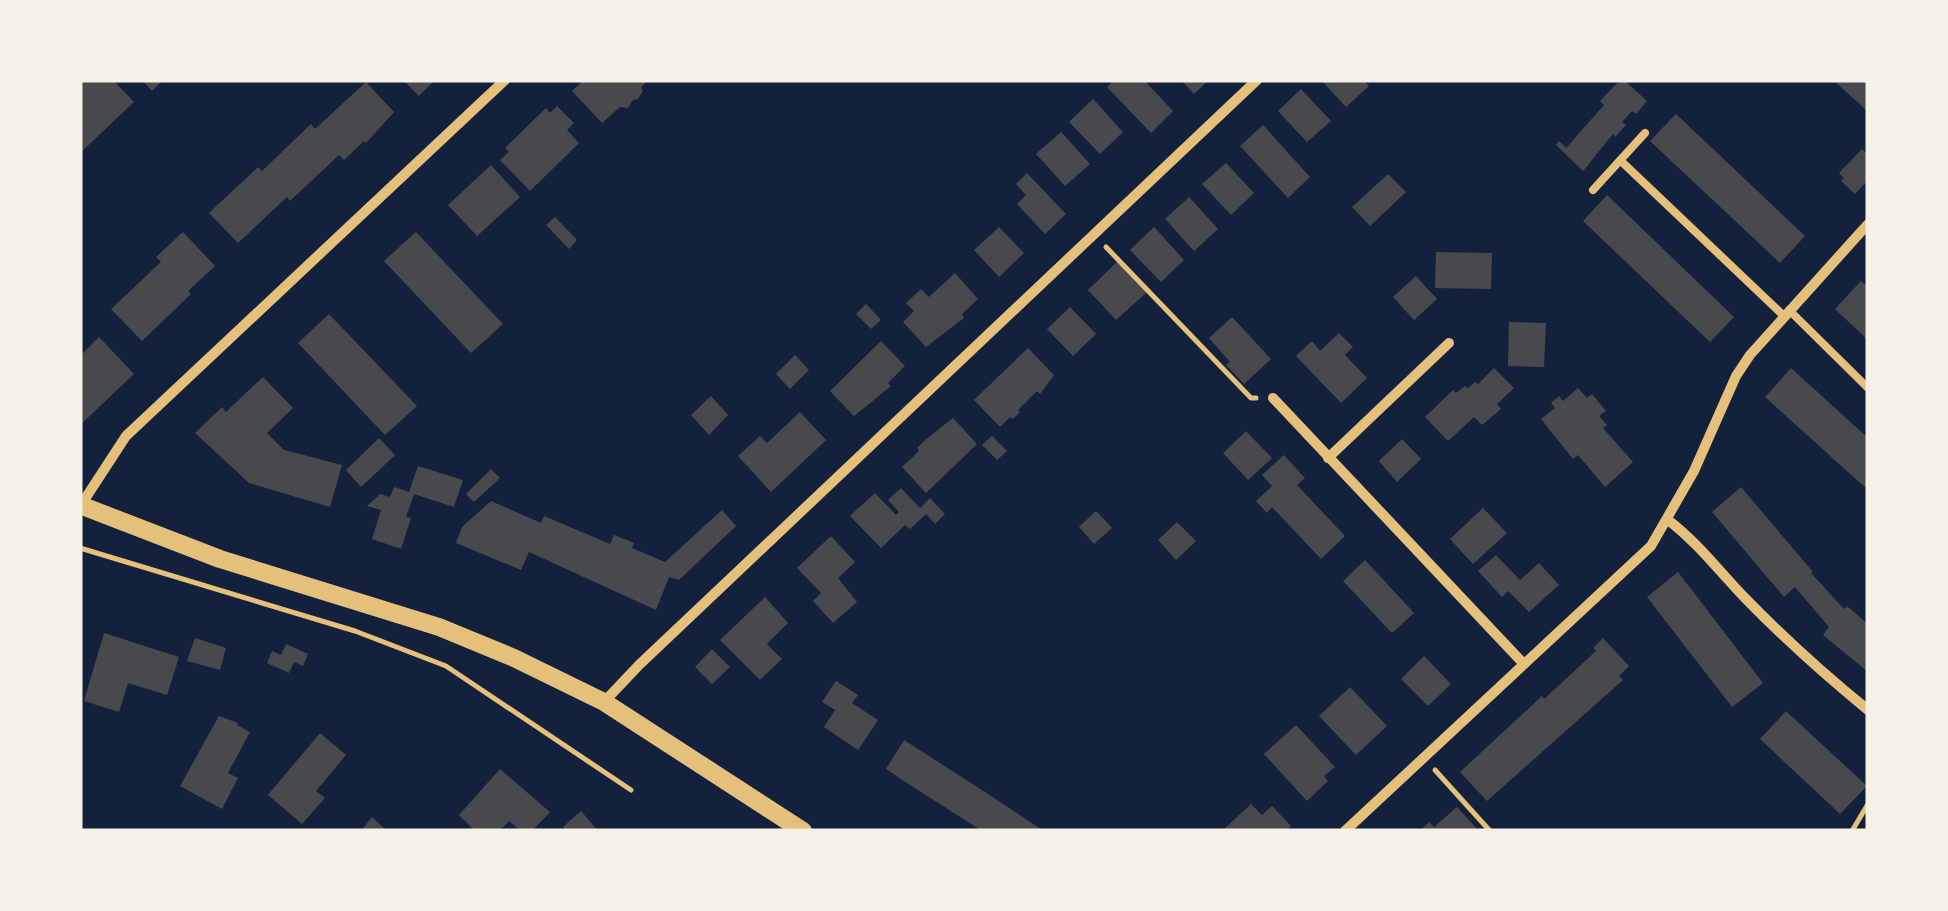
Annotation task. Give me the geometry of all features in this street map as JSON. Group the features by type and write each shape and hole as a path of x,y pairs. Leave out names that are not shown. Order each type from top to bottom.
{"street":[{"path":"505,80 126,436 80,505 220,559 439,627 514,658 604,702 803,831"},
{"path":"604,702 1257,80"},
{"path":"1345,831 1652,546 1694,471 1736,376 1750,355 1868,224"},
{"path":"1328,458 1449,343"},
{"path":"1272,398 1523,664"},
{"path":"1668,520 1696,541 1742,596 1810,662 1868,710"}],"lane":[{"path":"1594,190 1645,133"},
{"path":"1620,161 1868,388"}],"path":[{"path":"1094,234 1252,398 1272,398"},
{"path":"80,548 355,631 446,666 631,790"},
{"path":"1424,758 1490,831"},
{"path":"1852,831 1868,804"}],"building":[{"path":"86,80 113,80 134,102 80,153 80,85"},
{"path":"142,80 163,80 152,91"},
{"path":"403,80 435,80 419,96"},
{"path":"584,80 649,80 641,87 638,99 628,108 620,107 602,123 572,91"},
{"path":"1114,80 1144,80 1173,111 1151,133 1107,87"},
{"path":"1181,80 1209,80 1194,94"},
{"path":"1321,80 1363,80 1369,86 1346,107"},
{"path":"1620,80 1647,101 1636,114 1632,111 1622,122 1626,125 1615,137 1613,134 1583,171 1556,145 1559,141 1566,148 1604,105 1600,101"},
{"path":"1833,80 1868,80 1868,112 1863,107"},
{"path":"366,82 394,112 366,143 344,160 339,155 238,243 209,213 258,167 262,171 311,124 315,129"},
{"path":"1301,89 1331,121 1307,142 1278,111"},
{"path":"1093,99 1123,132 1100,154 1069,122"},
{"path":"557,106 574,123 567,130 579,143 530,191 500,160 509,152 505,148 546,108 550,113"},
{"path":"1676,114 1805,236 1780,263 1650,141"},
{"path":"1263,125 1310,177 1288,198 1240,146"},
{"path":"1061,132 1090,164 1065,186 1036,154"},
{"path":"1862,149 1868,155 1868,180 1855,194 1841,181 1844,178 1839,173"},
{"path":"1226,163 1254,193 1231,215 1202,184"},
{"path":"491,165 520,197 477,236 448,205"},
{"path":"1027,173 1066,214 1045,234 1017,204 1026,195 1016,184"},
{"path":"1388,174 1406,192 1370,226 1352,207"},
{"path":"1607,195 1734,317 1710,342 1583,221"},
{"path":"1189,197 1218,229 1194,251 1165,219"},
{"path":"555,217 577,240 569,249 546,225"},
{"path":"999,227 1024,253 999,277 974,250"},
{"path":"1154,227 1184,260 1161,282 1130,250"},
{"path":"183,232 215,266 142,341 111,309 161,262 156,257"},
{"path":"416,232 503,324 471,353 384,261"},
{"path":"1436,252 1492,253 1491,289 1435,288"},
{"path":"1118,261 1147,292 1116,320 1088,290"},
{"path":"955,273 978,299 962,314 964,318 926,347 903,322 914,311 906,303 921,289 929,297"},
{"path":"1416,276 1437,299 1414,320 1393,297"},
{"path":"1861,281 1868,287 1868,340 1835,309"},
{"path":"866,304 881,320 871,329 856,314"},
{"path":"1070,307 1096,334 1073,356 1047,329"},
{"path":"329,314 417,406 385,435 298,343"},
{"path":"1232,317 1271,359 1244,384 1209,338"},
{"path":"1509,322 1546,323 1544,367 1508,366"},
{"path":"1339,333 1353,347 1345,355 1367,378 1341,403 1296,356 1312,341 1320,351"},
{"path":"99,337 134,374 80,425 80,356"},
{"path":"881,341 905,366 888,383 891,386 854,416 830,391"},
{"path":"1028,348 1054,375 1040,394 1037,391 1013,419 1010,417 1000,427 974,400"},
{"path":"795,355 809,370 790,389 776,374"},
{"path":"1494,368 1514,388 1497,404 1501,409 1482,425 1474,417 1448,441 1425,417 1453,390 1456,393 1465,386 1478,384"},
{"path":"1791,368 1868,438 1868,490 1765,397"},
{"path":"263,377 293,408 267,433 284,450 342,465 330,507 249,483 195,433 222,407 226,412"},
{"path":"1578,388 1587,398 1592,394 1606,411 1599,416 1607,425 1603,428 1633,462 1605,487 1578,455 1573,459 1541,419 1555,408 1551,403 1559,396 1563,401"},
{"path":"711,396 728,415 709,435 691,415"},
{"path":"800,412 826,440 771,492 738,456 760,436 767,443"},
{"path":"953,418 977,444 926,493 902,467 925,440"},
{"path":"1246,431 1272,458 1248,480 1223,453"},
{"path":"992,436 1007,451 997,460 982,445"},
{"path":"379,438 395,455 361,487 346,470"},
{"path":"1402,439 1421,459 1397,482 1379,461"},
{"path":"1284,455 1305,478 1297,485 1345,536 1321,559 1272,507 1267,513 1256,501 1272,486 1262,475"},
{"path":"418,466 463,480 454,507 414,494 401,549 372,539 381,510 367,506 380,494 390,497 394,487 409,492"},
{"path":"491,469 500,478 474,502 466,494"},
{"path":"1741,487 1844,609 1847,606 1868,624 1868,672 1823,635 1829,627 1795,587 1784,597 1712,512"},
{"path":"901,488 920,508 930,498 945,514 935,524 926,514 910,529 905,525 881,548 850,516 875,493 896,515 899,512 888,500"},
{"path":"491,501 541,523 544,516 610,544 614,535 634,543 632,548 665,562 722,510 736,526 679,580 669,577 656,610 529,552 521,570 456,543 462,527"},
{"path":"1483,508 1507,533 1473,564 1450,539"},
{"path":"1096,511 1112,528 1094,544 1079,527"},
{"path":"1177,522 1196,541 1176,560 1158,540"},
{"path":"831,536 855,562 838,578 857,602 833,623 813,601 821,593 797,568"},
{"path":"1496,555 1520,580 1539,563 1559,585 1529,612 1508,591 1502,597 1478,571"},
{"path":"1365,560 1414,613 1392,633 1343,581"},
{"path":"1678,572 1763,683 1732,707 1647,597"},
{"path":"765,597 788,623 767,644 782,659 760,680 720,640"},
{"path":"104,633 179,657 167,695 128,683 119,712 84,701"},
{"path":"195,638 226,648 220,670 187,661"},
{"path":"1603,638 1629,666 1619,676 1623,680 1487,801 1460,772 1596,651 1593,648"},
{"path":"286,644 308,654 303,666 294,662 289,673 267,663 272,651 281,655"},
{"path":"712,649 730,667 712,684 695,667"},
{"path":"1424,656 1451,684 1428,706 1401,679"},
{"path":"836,681 858,695 852,703 878,720 858,750 824,727 835,710 822,702"},
{"path":"1350,687 1387,726 1356,755 1319,716"},
{"path":"1786,711 1867,786 1840,814 1760,739"},
{"path":"219,716 250,732 228,773 238,778 222,809 180,786"},
{"path":"1296,725 1335,767 1324,776 1328,781 1307,801 1264,754"},
{"path":"320,733 346,755 316,791 325,798 302,824 268,795"},
{"path":"904,740 1044,831 982,831 907,783 886,769"},
{"path":"500,769 550,812 532,831 521,831 509,821 499,831 475,831 459,815"},
{"path":"1251,804 1262,815 1272,806 1291,826 1286,831 1222,831"},
{"path":"1457,807 1476,831 1420,831 1429,822 1434,827"},
{"path":"581,811 598,831 567,831 563,827"},
{"path":"372,817 387,831 361,831"}]}
